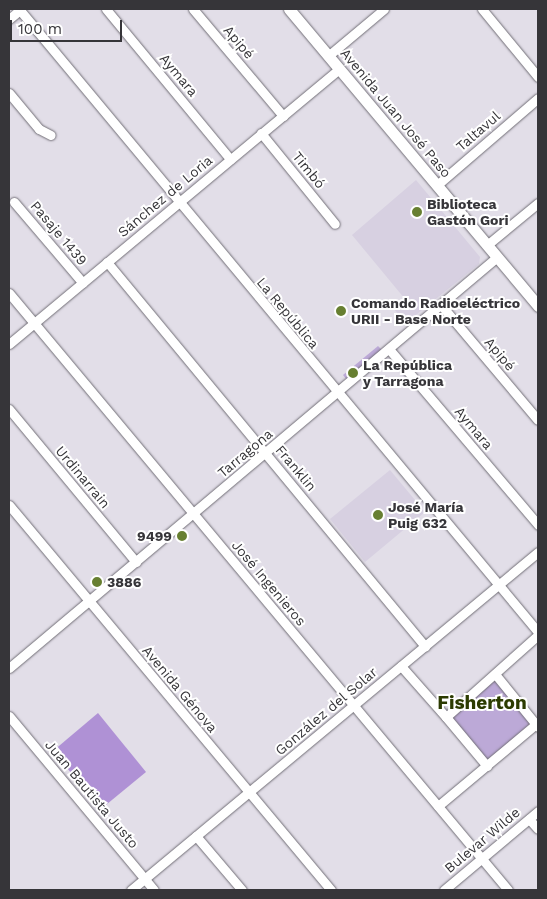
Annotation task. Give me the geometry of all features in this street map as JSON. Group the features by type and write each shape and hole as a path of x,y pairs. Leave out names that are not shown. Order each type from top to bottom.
{"main road":[{"name":"Avenida Juan José Paso","path":"289,9 538,306"}],"street":[{"path":"9,19 20,9"},
{"name":"La República","path":"20,9 538,634"},
{"name":"Aymara","path":"106,9 230,159"},
{"name":"Apipé","path":"194,9 283,116"},
{"path":"328,56 384,9"},
{"path":"482,9 538,77"},
{"name":"Sánchez de Loria","path":"9,344 339,68"},
{"path":"9,93 39,129 51,135"},
{"name":"Taltavul","path":"437,185 538,98"},
{"name":"Timbó","path":"261,133 335,224"},
{"name":"Pasaje 1439","path":"14,202 83,283"},
{"path":"487,245 538,203"},
{"name":"Tarragona","path":"9,668 498,257"},
{"name":"Franklin","path":"107,262 425,646"},
{"name":"José Ingenieros","path":"9,293 508,890"},
{"name":"Apipé","path":"441,305 538,420"},
{"name":"Aymara","path":"389,349 538,526"},
{"name":"Urdinarrain","path":"9,409 136,562"},
{"name":"Avenida Génova","path":"10,509 331,890"},
{"name":"González del Solar","path":"131,890 538,552"},
{"path":"446,717 538,634"},
{"path":"401,666 487,766"},
{"path":"438,806 537,725 495,674"},
{"name":"Juan Bautista Justo","path":"9,716 154,890"},
{"name":"Bulevar Wilde","path":"444,890 538,811"},
{"path":"529,819 538,829"},
{"path":"196,836 242,890"}],"shaded area":[{"path":"416,180 480,257 479,264 406,323 394,309 405,299 352,235"},
{"path":"378,346 382,350 347,380 343,375"},
{"name":"José María Puig 632","path":"390,470 425,512 365,562 330,519"},
{"path":"493,681 497,681 531,723 487,761 451,717"},
{"path":"98,713 146,772 101,809 53,751"}],"place":[{"name":"Biblioteca Gastón Gori","path":"417,212"},
{"name":"Comando Radioeléctrico URII - Base Norte","path":"341,311"},
{"name":"La República y Tarragona","path":"353,373"},
{"name":"José María Puig 632","path":"378,515"},
{"name":"9499","path":"182,536"},
{"name":"3886","path":"97,582"}],"district":[{"name":"Fisherton","path":"482,703"}]}
